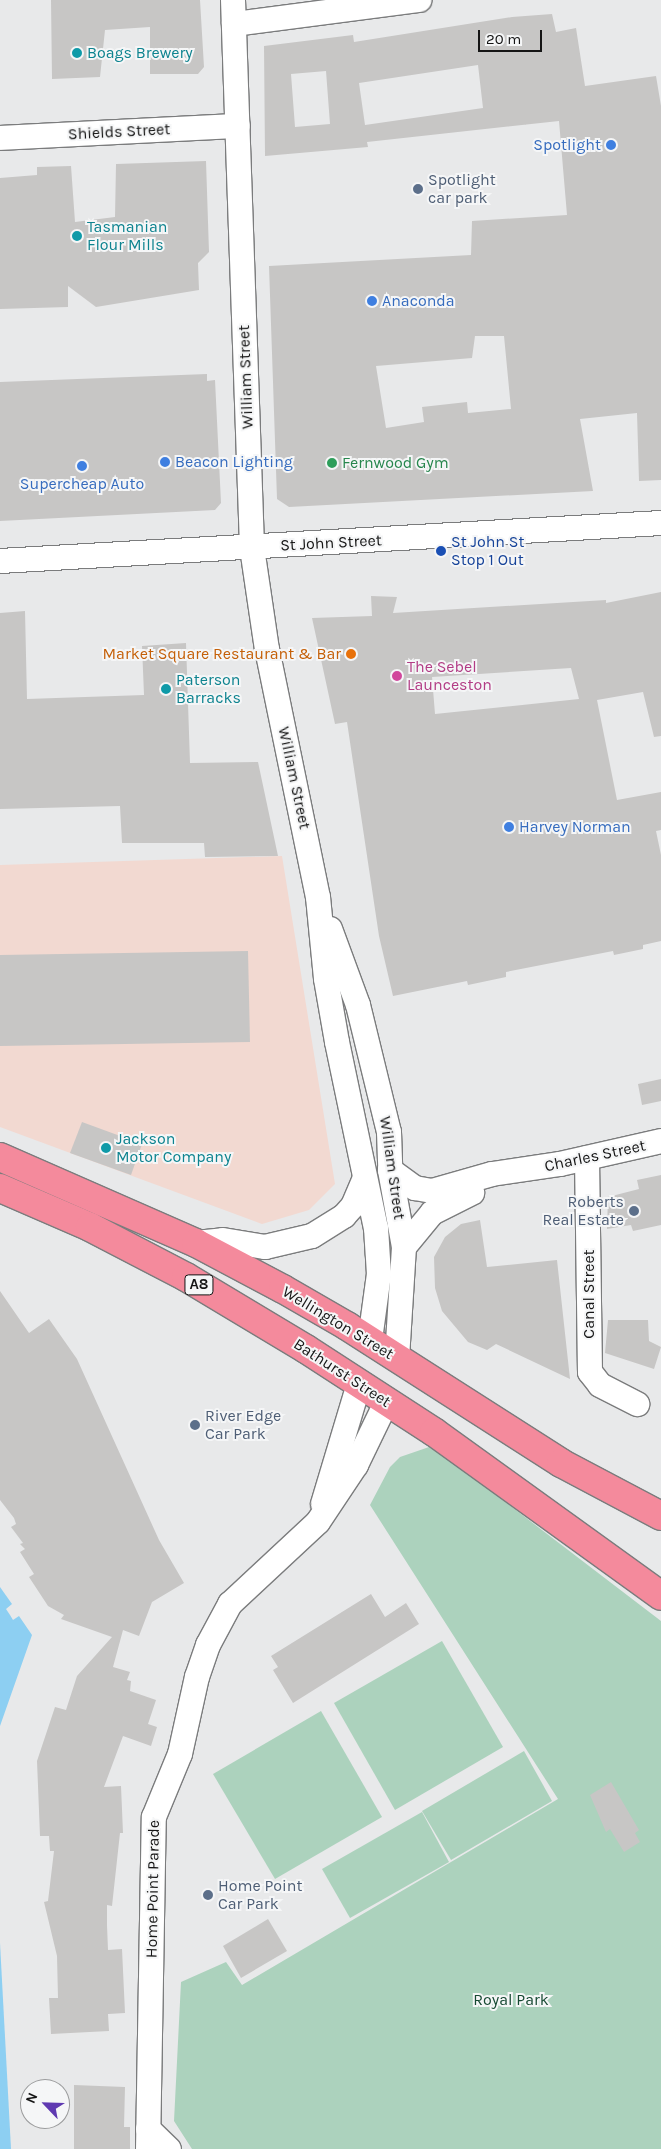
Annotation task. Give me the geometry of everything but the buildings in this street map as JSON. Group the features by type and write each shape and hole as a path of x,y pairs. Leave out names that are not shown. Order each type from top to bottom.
{"highway":[{"name":"Wellington Street","path":"0,1157 196,1243 283,1289 370,1340 397,1359 619,1495 661,1516"},
{"name":"Bathurst Street","path":"0,1188 90,1227 186,1277 387,1401 661,1596"},
{"path":"359,1384 370,1340"},
{"path":"387,1401 397,1359"}],"street":[{"name":"William Street","path":"233,0 252,548 267,649 318,897 328,988 366,1178 379,1264 378,1300 370,1340"},
{"path":"234,24 419,0"},
{"name":"Shields Street","path":"0,138 238,126"},
{"name":"St John Street","path":"0,561 661,523"},
{"name":"William Street","path":"318,897 358,1005 389,1132 390,1170 404,1247 397,1359"},
{"name":"Charles Street","path":"390,1170 415,1188 432,1191 492,1174 586,1158 661,1141"},
{"name":"Canal Street","path":"586,1158 590,1372 600,1385 637,1404"},
{"name":"Charles Street","path":"404,1247 424,1220 447,1204 529,1169"},
{"path":"196,1243 223,1240 265,1247 312,1236 348,1211 366,1178"},
{"path":"318,1522 359,1384"},
{"name":"Home Point Parade","path":"168,2149 148,2139 153,1840 158,1800 180,1754 197,1677 217,1624 230,1604 318,1522 356,1465 387,1401"}],"shaded area":[{"name":"Jackson Motor Company","path":"282,856 335,1184 309,1210 262,1224 0,1127 0,865"}],"green space":[{"name":"Royal Park","path":"432,1446 661,1621 661,2149 192,2149 174,2121 181,1982 226,1962 242,1985 558,1799 370,1505 390,1467 400,1457"},
{"path":"442,1641 503,1747 395,1810 334,1703"},
{"path":"321,1711 382,1817 275,1879 213,1774"},
{"path":"524,1751 552,1801 451,1860 422,1811"},
{"path":"422,1812 449,1862 350,1918 322,1869"}],"water":[{"path":"0,1587 12,1604 6,1609 13,1620 19,1616 32,1635 0,1726"},
{"path":"0,1943 11,2149 0,2149"}],"place":[{"name":"Boags Brewery","path":"77,53"},
{"name":"Spotlight","path":"611,145"},
{"name":"Spotlight car park","path":"418,189"},
{"name":"Tasmanian Flour Mills","path":"77,236"},
{"name":"Anaconda","path":"372,301"},
{"name":"Beacon Lighting","path":"165,462"},
{"name":"Fernwood Gym","path":"332,463"},
{"name":"Supercheap Auto","path":"82,466"},
{"name":"St John St Stop 1 Out","path":"441,551"},
{"name":"Market Square Restaurant & Bar","path":"351,654"},
{"name":"The Sebel Launceston","path":"397,676"},
{"name":"Paterson Barracks","path":"166,689"},
{"name":"Harvey Norman","path":"509,827"},
{"name":"Jackson Motor Company","path":"106,1148"},
{"name":"Roberts Real Estate","path":"634,1211"},
{"name":"River Edge Car Park","path":"195,1425"},
{"name":"Home Point Car Park","path":"208,1895"}]}
